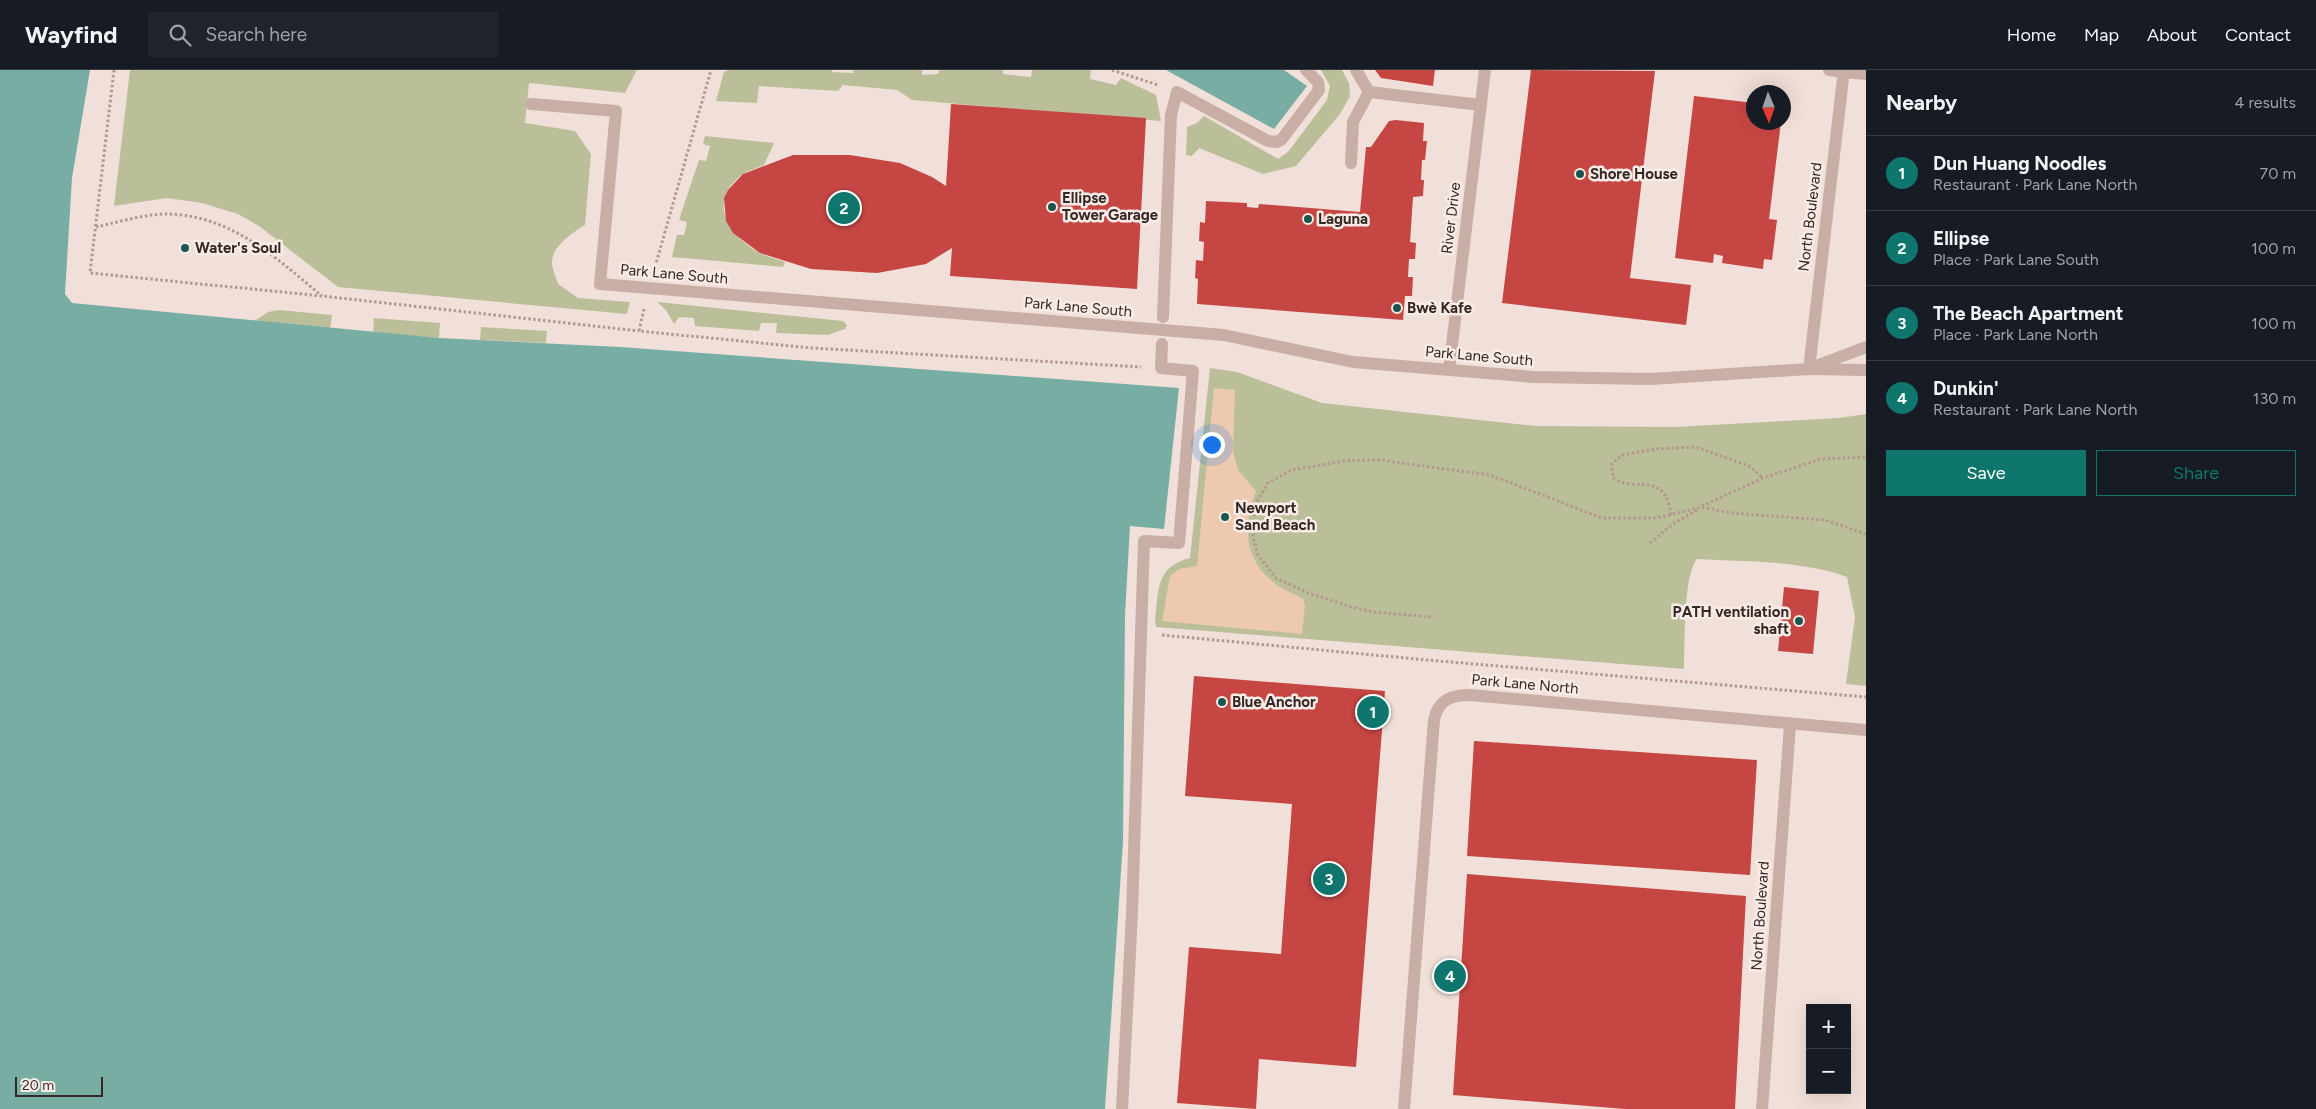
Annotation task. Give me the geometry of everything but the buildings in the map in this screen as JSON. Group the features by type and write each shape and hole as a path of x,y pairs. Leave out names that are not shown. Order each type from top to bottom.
{"street":[{"path":"1163,317 1171,115 1177,92 1268,141 1277,142 1282,139 1319,90 1318,82 1306,70"},
{"path":"1356,70 1369,92"},
{"name":"River Drive","path":"1449,370 1485,70"},
{"path":"1829,70 1866,74"},
{"name":"North Boulevard","path":"1809,369 1844,71"},
{"path":"1369,92 1481,105"},
{"path":"1351,162 1353,122 1369,92"},
{"name":"Park Lane South","path":"531,104 616,111 600,284 1224,336 1265,342 1329,358 1534,377 1624,380 1718,376 1809,369 1866,370"},
{"path":"1122,1109 1132,913 1144,541 1179,543 1193,372 1161,368 1162,344"},
{"name":"Park Lane South","path":"1809,369 1866,347"},
{"name":"Park Lane North","path":"1404,1109 1434,720 1436,711 1441,704 1452,697 1470,696 1866,730"},
{"name":"North Boulevard","path":"1762,1109 1790,724"}],"path":[{"path":"114,70 90,273 322,296 639,331"},
{"path":"1112,70 1177,92"},
{"path":"96,227 141,217 167,214 199,218 231,228 250,239 322,296"},
{"path":"1671,515 1670,504 1665,494 1655,487 1620,482 1613,478 1612,464 1622,455 1655,449 1696,447 1749,466 1763,478"},
{"path":"1650,543 1673,524 1702,507 1763,478 1821,460 1866,457"},
{"path":"1431,617 1374,612 1352,607 1308,593 1276,578 1258,555 1253,537 1254,513 1258,500 1268,483 1292,470 1344,461 1379,460 1490,475 1602,518 1658,518 1702,507 1731,514 1825,520 1866,535"},
{"path":"1140,633 1447,662 1866,697"}],"green space":[{"path":"130,70 637,70 625,93 529,83 525,123 575,131 591,154 585,225 563,241 555,252 552,267 558,284 578,298 630,302 627,314 338,287 259,226 238,214 202,203 167,198 114,206"},
{"path":"729,70 832,70 832,72 853,73 853,70 922,70 922,75 938,74 939,70 1003,70 1003,74 1031,77 1032,70 1091,70 1090,79 1116,85 1121,78 1156,95 1161,121 912,100 897,90 843,85 838,91 759,86 757,103 716,101 724,72"},
{"path":"1321,70 1342,70 1349,83 1350,96 1340,114 1296,166 1263,174 1199,148 1192,156 1186,155 1187,127 1197,123 1204,116 1278,159 1288,152 1327,100 1330,86"},
{"path":"705,136 774,143 764,165 748,171 732,184 726,195 724,206 726,217 739,237 760,253 785,262 783,267 672,257 677,235 684,235 687,222 679,220 699,160 706,161 710,146 703,144"},
{"path":"657,302 843,321 847,325 845,329 828,335 776,333 777,323 761,323 759,331 695,326 694,318 679,317 674,324 666,310"},
{"path":"280,310 332,315 330,329 254,321 268,312"},
{"path":"374,318 440,323 439,338 373,333"},
{"path":"481,327 547,331 546,343 480,340"},
{"path":"1210,368 1237,372 1322,403 1536,426 1675,427 1839,418 1866,414 1866,686 1846,684 1855,617 1847,577 1811,567 1773,563 1697,559 1692,568 1687,595 1684,669 1156,627 1157,599 1161,581 1170,567 1190,558"}],"sand":[{"name":"Newport Sand Beach","path":"1214,388 1235,390 1233,452 1238,470 1256,491 1249,516 1248,528 1248,540 1251,551 1263,573 1283,589 1303,599 1305,606 1302,634 1162,621 1170,576 1179,569 1197,566"}],"water":[{"path":"0,70 90,70 72,178 65,294 72,303 439,338 620,347 1179,388 1164,529 1130,526 1125,615 1123,842 1105,1109 0,1109"},
{"path":"1166,70 1284,70 1307,86 1274,129"}],"place":[{"name":"Shore House","path":"1580,174"},
{"name":"Ellipse Tower Garage","path":"1052,207"},
{"name":"Ellipse","path":"844,208"},
{"name":"Laguna","path":"1308,219"},
{"name":"Water's Soul","path":"185,248"},
{"name":"Bwè Kafe","path":"1397,308"},
{"name":"Newport Sand Beach","path":"1225,517"},
{"name":"PATH ventilation shaft","path":"1799,621"},
{"name":"Blue Anchor","path":"1222,702"},
{"name":"Dun Huang Noodles","path":"1373,712"},
{"name":"The Beach Apartment","path":"1329,879"},
{"name":"Dunkin'","path":"1450,976"}]}
